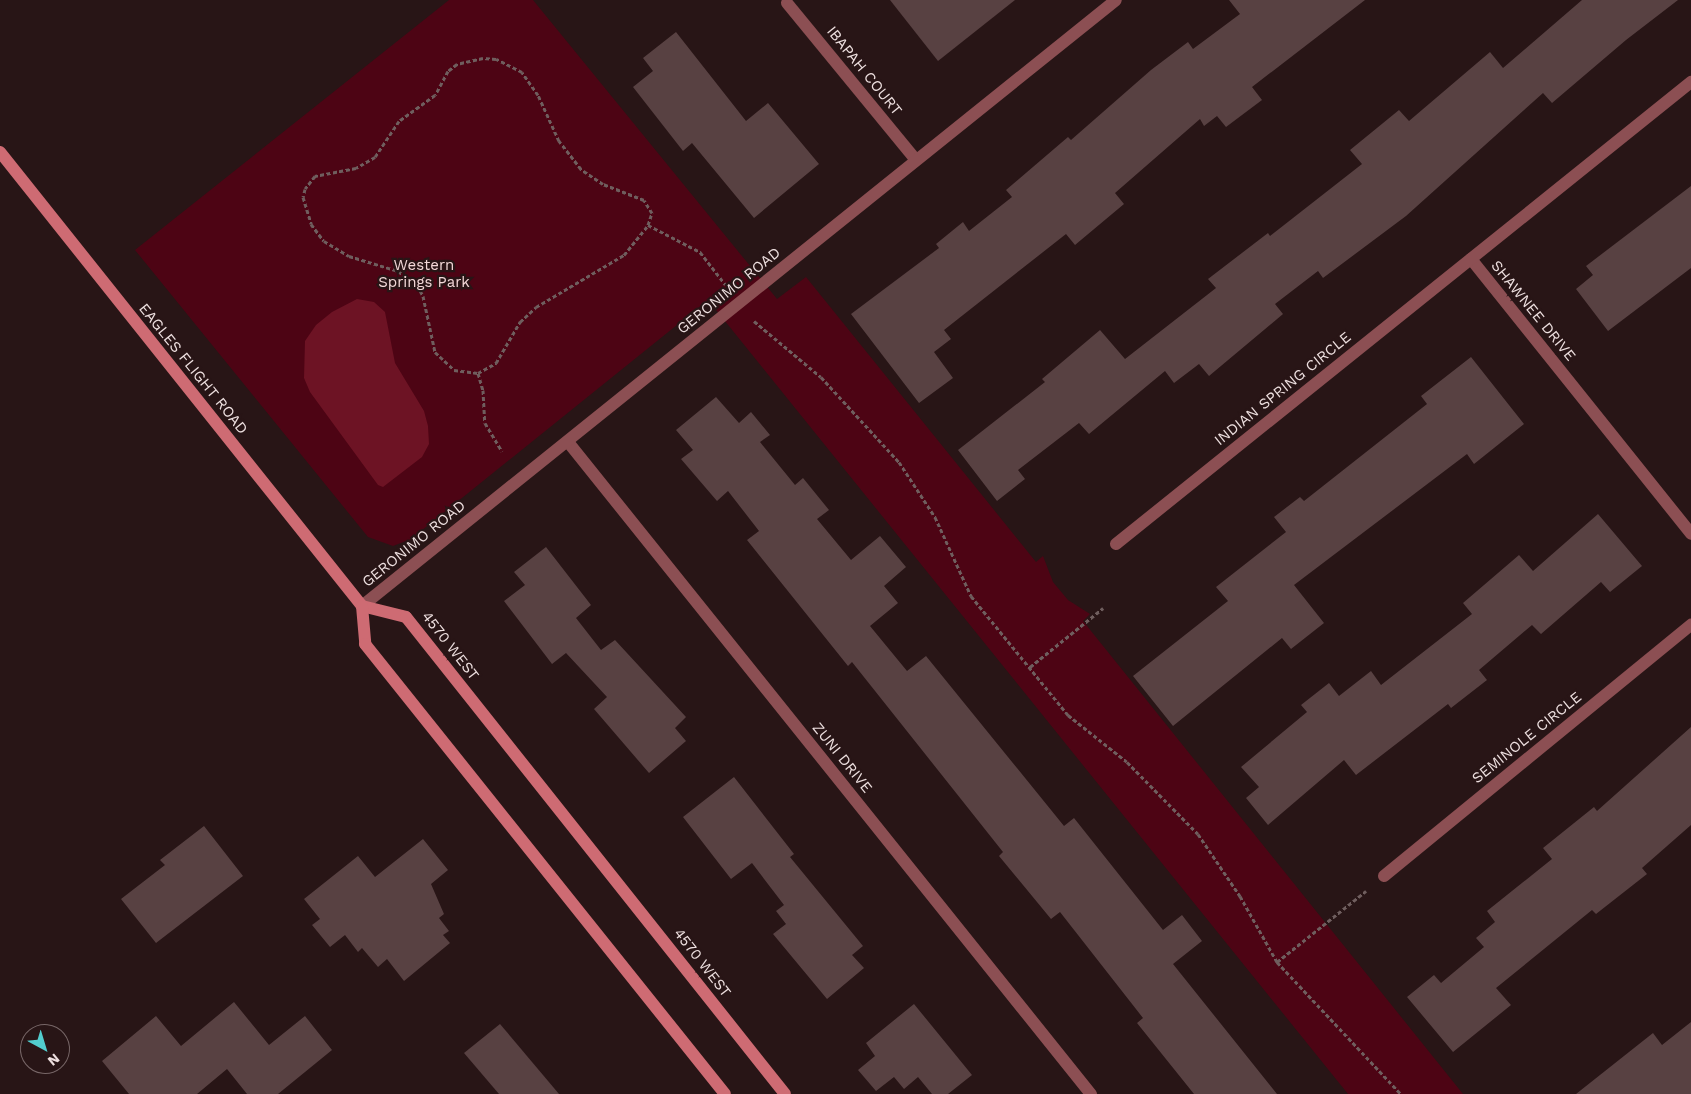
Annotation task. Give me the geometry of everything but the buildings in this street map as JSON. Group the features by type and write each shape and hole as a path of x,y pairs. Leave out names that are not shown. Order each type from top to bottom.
{"main road":[{"name":"EAGLES FLIGHT ROAD","path":"0,152 362,606"},
{"path":"362,606 365,644 725,1094"},
{"name":"4570 WEST","path":"362,606 406,617 785,1094"}],"street":[{"name":"GERONIMO ROAD","path":"362,606 1116,0"},
{"name":"IBAPAH COURT","path":"787,4 916,160"},
{"name":"SHAWNEE DRIVE","path":"1691,82 1471,259 1691,534"},
{"name":"INDIAN SPRING CIRCLE","path":"1116,544 1471,259"},
{"name":"ZUNI DRIVE","path":"568,442 1091,1094"},
{"name":"SEMINOLE CIRCLE","path":"1384,876 1691,625"}],"path":[{"path":"470,59 496,59 522,72 531,84 559,141 581,169 603,184 644,200 651,206 652,219 624,255 536,307 520,322 496,363 478,373 454,370 435,352 423,296 407,276 388,267 349,256 317,234 304,197 305,189 315,176 356,168 375,157 399,120 435,95 442,79 457,64 470,59"},
{"path":"648,225 700,252 726,285"},
{"path":"754,322 820,377 899,462 935,517 971,596 1068,715 1127,762 1198,834 1240,896 1277,962 1401,1094"},
{"path":"478,373 483,390 484,423 502,451"},
{"path":"1030,667 1103,608"},
{"path":"1277,962 1384,876"}],"green space":[{"name":"Western Springs Park","path":"449,0 533,0 777,299 806,277 1036,562 1043,556 1053,582 1068,600 1090,614 1083,621 1463,1094 1348,1094 708,300 411,539 393,546 368,537 135,250"}],"shaded area":[{"path":"357,299 374,302 385,312 395,363 424,411 428,426 429,444 422,457 383,487 378,485 310,392 304,378 305,341 316,325 332,312"}]}
